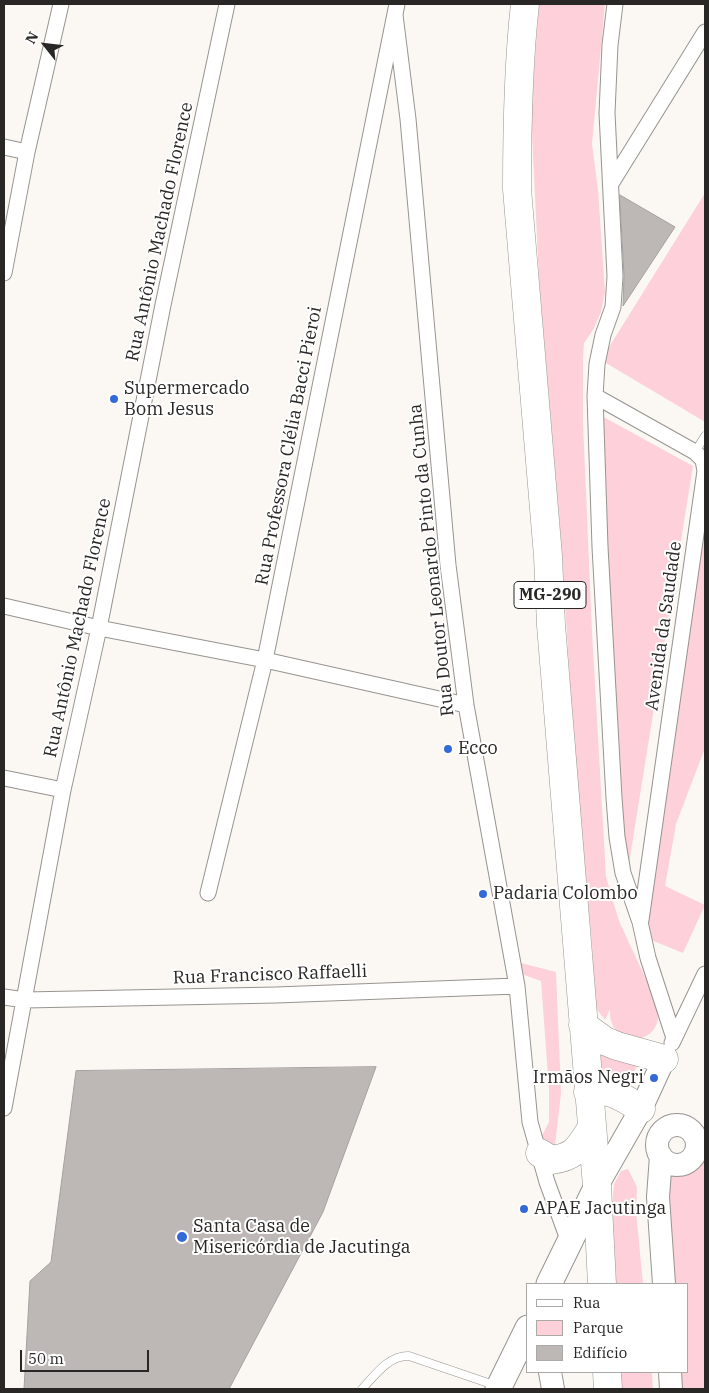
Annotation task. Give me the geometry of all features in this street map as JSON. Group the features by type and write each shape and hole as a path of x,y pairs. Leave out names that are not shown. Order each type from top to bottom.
{"highway":[{"name":"MG-290","path":"525,4 517,143 517,189 597,1186 602,1283"},
{"path":"583,1025 605,1041 617,1046 669,1048"},
{"path":"588,1092 596,1090 609,1091 621,1096 641,1109"},
{"path":"540,1153 551,1160 566,1158 580,1147 591,1129"}],"main road":[{"path":"549,1283 597,1186"},
{"path":"498,1388 525,1340"}],"street":[{"path":"4,274 27,152 61,4"},
{"name":"Rua Antônio Machado Florence","path":"4,1108 63,790 100,628 161,315 227,4"},
{"path":"615,4 610,45 608,113 615,276 613,307 603,335 597,364 595,396 600,547 617,837 622,873 640,922 669,1048"},
{"name":"Rua Professora Clélia Bacci Pieroi","path":"208,893 265,660 396,9"},
{"name":"Rua Doutor Leonardo Pinto da Cunha","path":"396,9 408,119 448,565 466,705 517,986 530,1122 547,1182 569,1242"},
{"path":"612,182 705,32"},
{"path":"4,147 27,152"},
{"path":"595,396 695,452"},
{"name":"Avenida da Saudade","path":"640,922 705,471 703,460 695,452"},
{"path":"4,606 100,628 265,660 466,705"},
{"path":"4,778 63,790"},
{"path":"597,1186 641,1109 705,974"},
{"name":"Rua Francisco Raffaelli","path":"4,997 25,1000 276,995 517,986"},
{"path":"641,1109 661,1142 668,1163 676,1165 686,1164 693,1158 701,1141 693,1131 685,1126 676,1124 661,1142 658,1197 664,1283"},
{"path":"617,1152 661,1142"},
{"path":"550,1373 553,1389"},
{"path":"670,1373 671,1389"}],"lane":[{"path":"695,452 705,436"},
{"path":"362,1389 383,1366 400,1355 410,1356 498,1388"}],"green space":[{"path":"539,4 605,4 592,144 598,190 605,292 601,312 593,330 584,343 583,423 592,632 606,877 619,921 657,1003 658,1018 654,1029 647,1036 637,1039 627,1037 618,1032 612,1023 610,1009 605,1020 595,1007 592,945 573,734 562,553 539,280 531,112"},
{"path":"705,193 705,422 601,360"},
{"path":"598,414 693,466 626,882"},
{"path":"705,527 705,748 676,824 665,886 705,905 683,953 639,935"},
{"path":"513,961 556,972 561,1093 555,1145 547,1147 537,1145 549,1122 549,1089 541,981 513,971"},
{"path":"596,1049 641,1059 631,1077 593,1073"},
{"path":"705,1149 705,1389 677,1389 675,1373 689,1373 689,1283 667,1283 664,1177 682,1159"},
{"path":"628,1169 637,1187 636,1211 643,1283 613,1283 611,1215 614,1184 621,1171"},
{"path":"615,1373 652,1373 653,1389 615,1389"}],"building":[{"path":"620,195 675,227 623,306 624,276"},
{"name":"Santa Casa de Misericórdia de Jacutinga","path":"376,1067 323,1212 229,1389 24,1389 30,1281 51,1262 76,1071"}],"place":[{"name":"Supermercado Bom Jesus","path":"114,399"},
{"name":"Ecco","path":"448,749"},
{"name":"Padaria Colombo","path":"483,894"},
{"name":"Irmãos Negri","path":"654,1078"},
{"name":"APAE Jacutinga","path":"524,1209"},
{"name":"Santa Casa de Misericórdia de Jacutinga","path":"182,1237"}]}
